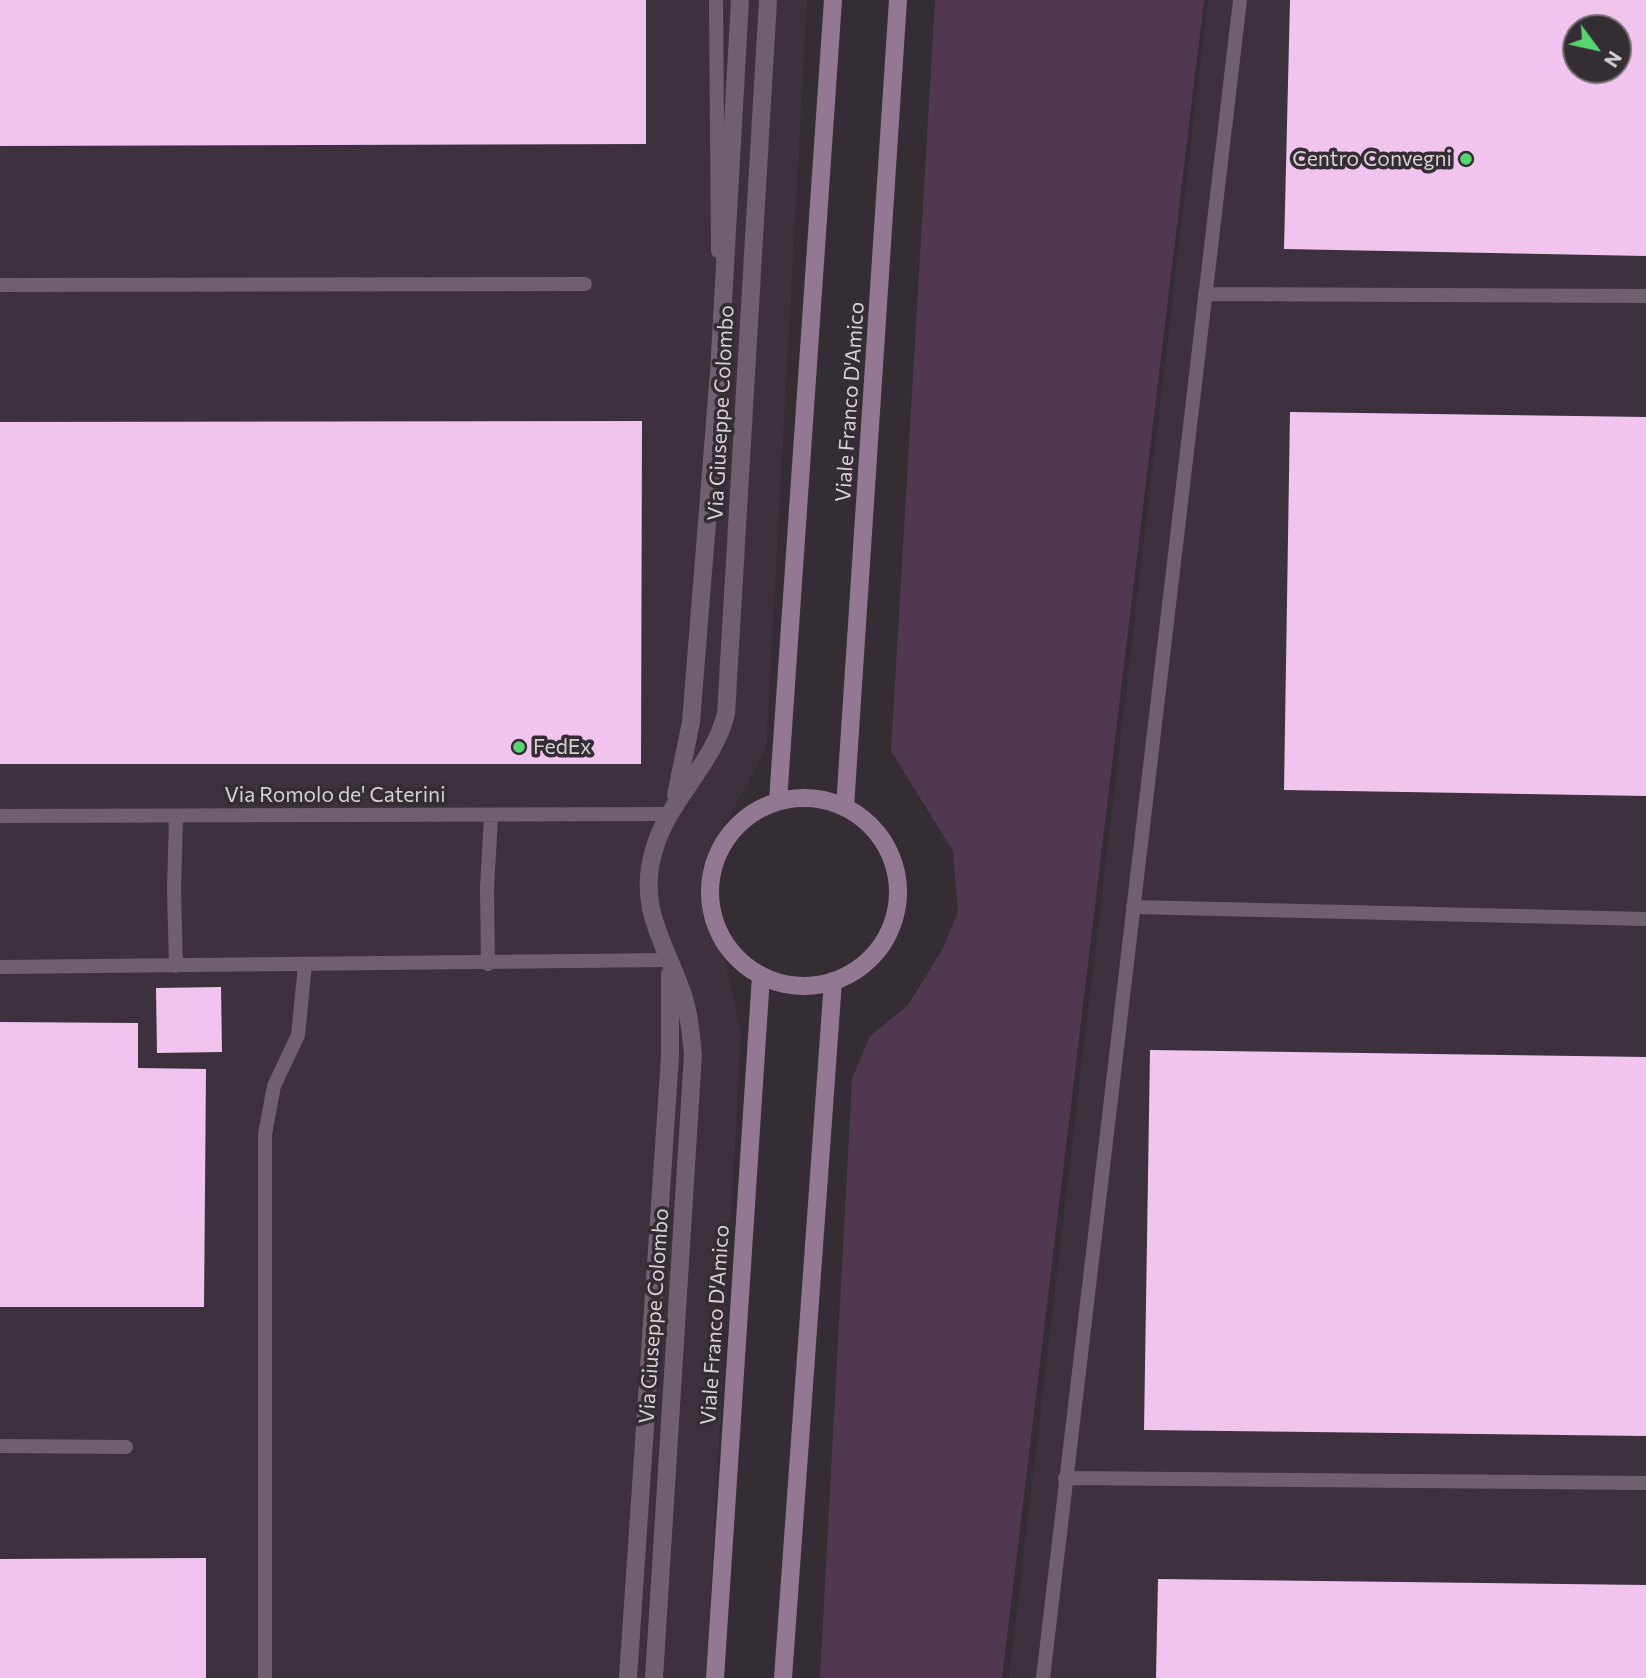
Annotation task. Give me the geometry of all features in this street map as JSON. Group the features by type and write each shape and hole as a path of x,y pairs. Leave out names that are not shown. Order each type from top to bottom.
{"street":[{"name":"Via Giuseppe Colombo","path":"671,814 684,769 691,722 719,372 740,0"},
{"name":"Via Giuseppe Colombo","path":"654,1678 692,1055 685,1003 650,914 648,881 654,849 671,814 710,754 727,707 768,0"},
{"path":"778,801 833,0"},
{"name":"Viale Franco D'Amico","path":"845,807 898,0"},
{"path":"801,797 824,799 845,807 871,825 889,851 898,882 896,914 883,943 861,966 833,981 797,985 761,976 736,957 718,930 710,899 713,867 726,838 749,815 778,801 801,797"},
{"name":"Via Giuseppe Colombo","path":"628,1678 670,1057 669,960"},
{"name":"Viale Franco D'Amico","path":"715,1678 761,976"},
{"path":"783,1678 833,981"}],"lane":[{"path":"716,0 719,372"},
{"path":"1043,1678 1240,0"},
{"path":"0,285 585,284"},
{"path":"1206,294 1646,296"},
{"name":"Via Romolo de' Caterini","path":"0,816 491,817 671,814"},
{"path":"176,816 176,966"},
{"path":"488,964 486,888 491,817"},
{"path":"1133,907 1646,919"},
{"path":"0,967 488,964 669,960"},
{"path":"265,1678 265,1134 267,1109 274,1086 298,1035 305,965"},
{"path":"0,1446 126,1447"},
{"path":"1065,1478 1646,1483"}],"shaded area":[{"path":"0,0 807,0 766,748 723,829 707,871 709,918 726,966 741,1032 706,1678 0,1678"},
{"path":"935,0 1204,0 1002,1678 820,1678 852,1079 870,1036 908,1005 942,950 958,912 953,851 891,751"},
{"path":"1208,0 1646,0 1646,1678 1009,1678"}],"building":[{"path":"0,0 646,0 646,144 0,146"},
{"name":"Centro Convegni","path":"1290,0 1646,0 1646,256 1284,249"},
{"path":"1290,412 1646,417 1646,796 1284,790"},
{"path":"642,421 641,764 0,764 0,422"},
{"path":"221,987 222,1052 157,1053 156,988"},
{"path":"0,1022 138,1023 138,1068 206,1069 204,1307 0,1307"},
{"path":"1150,1050 1646,1057 1646,1436 1144,1430"},
{"path":"206,1558 206,1678 0,1678 0,1559"},
{"path":"1158,1579 1646,1585 1646,1678 1156,1678"}],"place":[{"name":"Centro Convegni","path":"1466,159"},
{"name":"FedEx","path":"519,747"}]}
